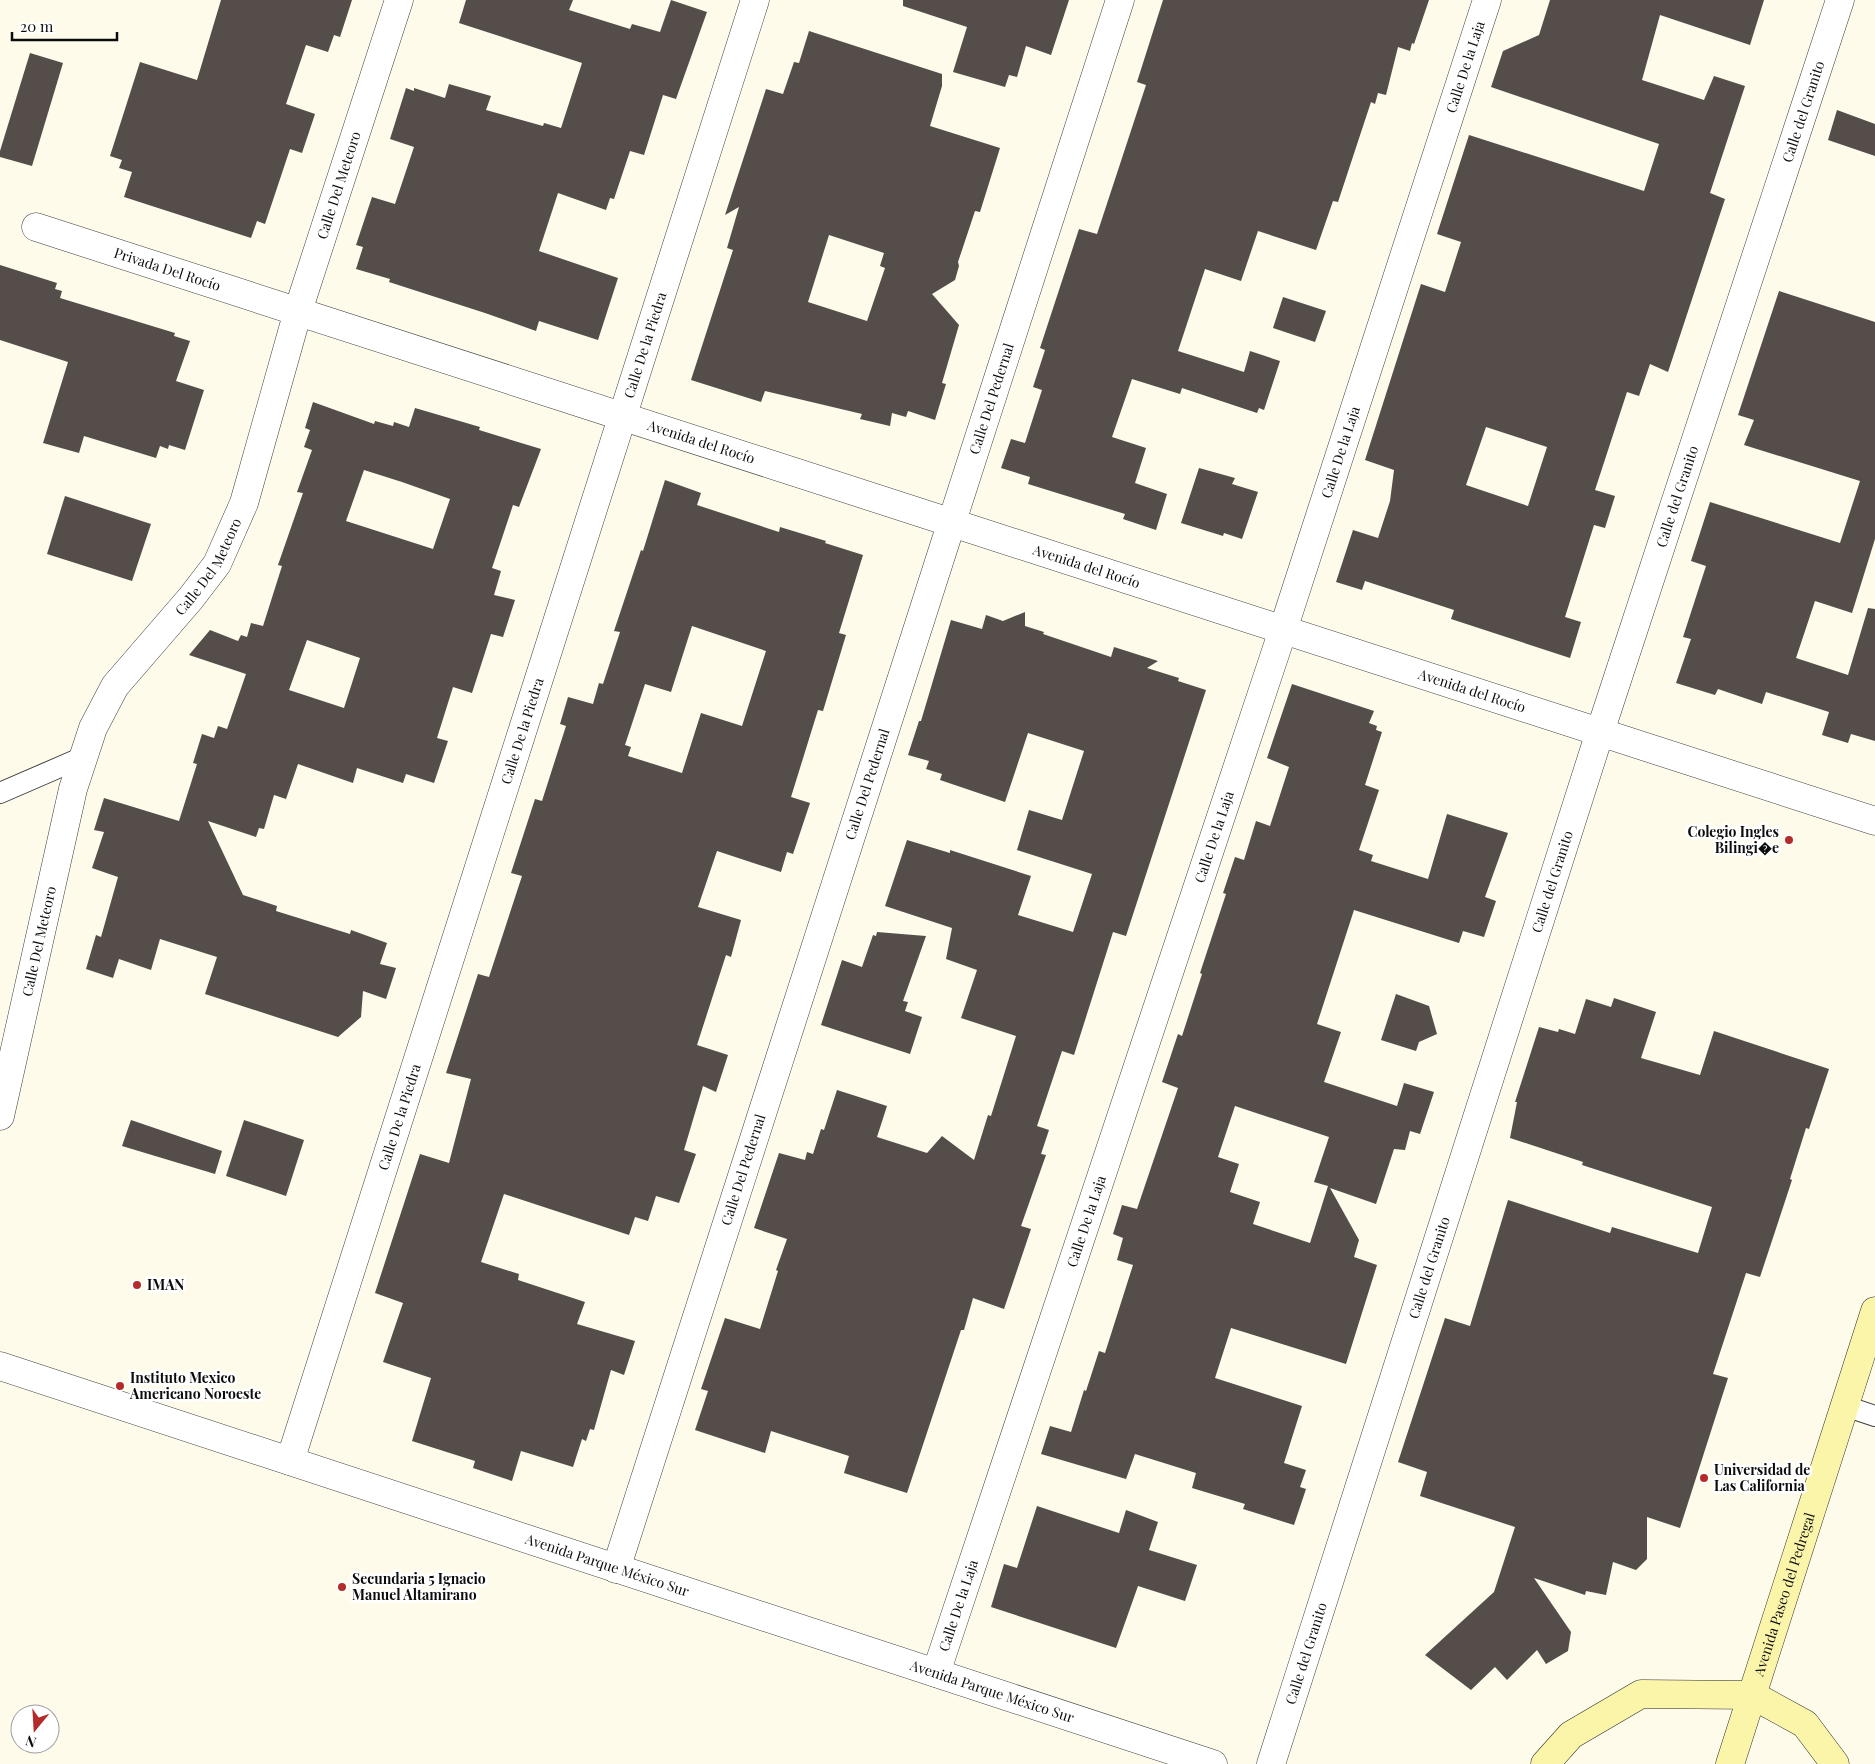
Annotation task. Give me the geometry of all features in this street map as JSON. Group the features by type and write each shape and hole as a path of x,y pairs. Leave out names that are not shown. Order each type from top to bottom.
{"main road":[{"name":"Avenida Paseo del Pedregal","path":"1730,1764 1875,1312"},
{"path":"1545,1764 1571,1736 1641,1694 1752,1694 1804,1724 1835,1764"}],"street":[{"name":"Calle Del Meteoro","path":"0,1116 73,788 93,728 115,686 191,598 217,564 244,503 298,311 399,0"},
{"name":"Calle De la Piedra","path":"290,1462 621,416 755,0"},
{"name":"Calle Del Pedernal","path":"616,1569 789,1025 1120,0"},
{"name":"Calle De la Laja","path":"936,1673 1283,630 1487,0"},
{"name":"Calle del Granito","path":"1271,1764 1600,732 1840,0"},
{"name":"Privada Del Rocío","path":"36,227 298,311"},
{"name":"Avenida del Rocío","path":"298,311 1875,821"},
{"name":"Avenida Parque México Sur","path":"0,1366 1213,1764"}],"lane":[{"path":"0,793 83,757"},
{"path":"1845,1406 1875,1416"}],"building":[{"path":"221,0 352,0 340,37 334,35 328,52 306,45 286,104 315,114 302,153 290,149 265,224 257,221 251,238 124,197 132,172 119,168 122,160 110,156 140,62 197,80"},
{"path":"466,0 573,0 569,10 630,29 632,24 660,32 671,0 707,12 676,99 663,95 644,155 630,151 614,199 610,198 606,210 558,193 539,251 618,278 598,340 539,321 536,331 389,282 390,279 356,269 363,247 356,245 372,197 395,204 414,147 390,139 406,88 414,91 414,88 445,98 449,84 491,96 486,110 543,126 544,123 561,128 582,63 459,23"},
{"path":"903,0 1069,0 1051,55 1026,46 1017,77 1009,75 1005,87 953,72 967,27 903,6"},
{"path":"1163,0 1429,0 1410,51 1398,47 1386,95 1378,93 1375,104 1371,102 1338,202 1333,201 1316,250 1258,231 1241,281 1205,269 1178,351 1244,372 1250,351 1280,361 1264,410 1259,408 1257,413 1182,388 1180,394 1132,379 1112,437 1146,448 1135,483 1167,494 1156,530 1123,519 1125,514 1028,484 1030,477 1001,468 1011,439 1025,443 1042,390 1033,387 1045,350 1040,348 1079,229 1097,234 1146,85 1137,82"},
{"path":"1550,0 1764,0 1750,45 1660,15 1642,80 1704,100 1714,76 1745,86 1710,193 1725,199 1668,372 1650,364 1639,396 1627,392 1595,490 1615,496 1605,528 1594,525 1565,617 1581,622 1570,658 1451,619 1454,610 1365,581 1362,590 1336,582 1353,530 1378,538 1390,501 1394,470 1365,460 1421,284 1445,292 1461,242 1437,234 1469,135 1644,191 1659,144 1491,87 1503,51 1539,35","holes":["1486,427 1547,447 1528,506 1466,485"]},
{"path":"809,31 942,74 942,86 930,126 1000,148 980,212 975,211 958,262 959,266 955,280 932,294 959,325 942,383 946,384 935,420 908,411 906,417 892,413 890,426 860,419 862,414 765,391 761,402 691,380 733,250 727,248 739,207 725,215 766,89 783,94 794,62 799,63","holes":["829,235 884,253 880,266 885,268 867,321 808,302"]},
{"path":"30,53 63,63 32,166 0,157 0,151"},
{"path":"1837,110 1875,124 1875,156 1828,140"},
{"path":"0,265 57,283 55,289 62,291 60,298 175,333 174,336 190,341 176,381 204,390 185,450 169,445 168,449 160,446 156,458 84,436 79,453 43,443 68,362 0,340"},
{"path":"1779,291 1875,322 1875,539 1852,613 1815,601 1796,658 1848,675 1868,608 1875,609 1875,741 1851,734 1848,743 1822,735 1829,712 1766,692 1762,704 1718,689 1715,695 1676,683 1691,639 1683,637 1706,566 1691,561 1710,502 1840,543 1860,481 1744,445 1754,420 1738,415"},
{"path":"1283,297 1326,311 1315,342 1273,328"},
{"path":"313,402 374,424 375,421 393,426 394,422 409,427 415,408 480,427 479,430 541,449 519,507 513,505 492,568 501,571 494,595 515,600 503,637 491,634 472,693 453,687 437,738 448,741 434,783 406,774 403,783 357,768 353,783 298,764 286,799 274,795 264,829 259,828 256,837 208,821 243,895 277,906 276,911 350,934 351,930 387,943 380,964 396,968 386,999 363,991 361,1017 338,1037 205,994 217,957 160,939 151,970 119,959 113,978 86,969 96,935 101,937 118,877 92,868 104,832 94,830 104,798 179,821 197,764 193,763 202,734 214,738 218,726 227,729 246,674 189,655 210,630 238,641 241,635 247,637 251,623 263,626 282,566 278,565 303,493 297,492 312,450 304,447 310,430 305,428","holes":["364,470 450,499 433,549 346,521","307,640 360,658 344,708 289,690"]},
{"path":"1199,468 1235,478 1232,484 1258,492 1242,539 1224,533 1223,536 1181,523"},
{"path":"665,480 701,493 697,505 779,532 780,527 863,555 839,633 846,635 823,711 818,710 791,797 810,803 793,854 787,852 781,872 717,851 698,907 741,920 731,957 726,955 697,1045 728,1055 716,1092 703,1086 684,1150 696,1154 679,1203 656,1196 648,1221 635,1217 629,1235 504,1194 481,1262 519,1274 518,1280 585,1302 577,1324 635,1341 624,1375 611,1370 594,1430 590,1429 586,1441 582,1439 573,1467 521,1451 512,1481 473,1468 475,1461 412,1441 431,1378 383,1362 403,1303 375,1293 420,1154 449,1163 471,1079 446,1073 478,974 489,977 522,876 511,873 535,799 542,801 566,726 560,724 568,697 593,704 599,683 603,684 620,632 614,631 641,550 643,551","holes":["692,626 766,651 742,726 701,713 682,773 628,756 631,747 625,745 645,684 671,692"]},
{"path":"65,496 151,524 132,581 47,554"},
{"path":"1025,612 1025,626 1044,632 1043,634 1111,657 1114,647 1158,661 1147,668 1179,678 1178,681 1206,690 1126,936 1113,932 1074,1055 1062,1051 1037,1126 1049,1130 1041,1154 1046,1155 1021,1226 1031,1229 1004,1309 973,1298 964,1330 961,1330 907,1493 844,1473 849,1456 771,1431 765,1453 695,1430 708,1391 701,1389 725,1318 760,1329 778,1271 776,1270 787,1239 754,1228 779,1153 805,1160 807,1152 813,1154 821,1129 824,1130 837,1090 887,1106 877,1137 927,1153 942,1136 974,1160 988,1115 991,1116 1016,1036 961,1018 977,970 946,959 952,928 885,906 907,840 950,853 950,850 1031,876 1018,915 1073,932 1092,874 1017,850 1029,810 1062,820 1084,751 1028,733 1005,802 940,780 942,774 926,769 929,761 908,755 919,721 921,721 951,620 982,629 986,615 1003,621"},
{"path":"1292,684 1374,711 1369,723 1377,726 1376,730 1382,732 1365,785 1379,790 1359,850 1373,855 1371,861 1428,879 1447,814 1508,833 1485,897 1496,901 1484,937 1463,931 1459,943 1354,910 1317,1024 1341,1032 1324,1082 1397,1106 1404,1083 1434,1092 1420,1134 1410,1131 1405,1150 1394,1149 1376,1204 1330,1188 1359,1240 1354,1257 1377,1265 1346,1364 1231,1328 1215,1378 1302,1406 1284,1463 1306,1470 1300,1487 1306,1489 1294,1525 1243,1509 1245,1504 1192,1488 1196,1473 1135,1454 1126,1479 1041,1454 1050,1426 1071,1432 1099,1351 1105,1353 1133,1265 1117,1260 1123,1238 1113,1234 1122,1205 1137,1209 1178,1088 1162,1082 1178,1034 1182,1036 1226,894 1223,893 1235,857 1244,860 1256,821 1270,826 1289,767 1267,758","holes":["1235,1106 1329,1137 1314,1182 1328,1186 1310,1243 1253,1224 1260,1202 1230,1192 1239,1164 1218,1157"]},
{"path":"877,932 926,936 903,1001 908,1002 905,1011 922,1017 910,1054 821,1025 842,960 862,967 873,935 876,936"},
{"path":"1396,994 1429,1006 1437,1034 1419,1042 1416,1051 1381,1040"},
{"path":"1614,998 1656,1012 1641,1058 1700,1075 1714,1031 1829,1069 1809,1129 1806,1128 1790,1179 1792,1180 1760,1277 1746,1273 1713,1374 1728,1378 1680,1528 1647,1517 1647,1559 1636,1570 1613,1562 1606,1595 1586,1591 1585,1595 1534,1578 1571,1632 1568,1651 1546,1664 1537,1650 1507,1680 1495,1667 1471,1690 1425,1655 1494,1592 1515,1527 1420,1496 1427,1472 1398,1462 1445,1318 1470,1326 1508,1200 1610,1233 1612,1227 1698,1253 1712,1207 1582,1165 1583,1162 1510,1138 1517,1102 1515,1102 1539,1027 1558,1032 1559,1029 1575,1034 1586,999 1611,1007"},
{"path":"131,1120 222,1151 215,1174 122,1146"},
{"path":"244,1120 304,1140 286,1196 226,1176"},
{"path":"1037,1506 1119,1533 1126,1510 1158,1522 1149,1550 1197,1565 1185,1601 1138,1586 1116,1648 991,1607 1004,1564 1017,1568"}],"place":[{"name":"Colegio Ingles Bilingi�e","path":"1789,840"},
{"name":"IMAN","path":"137,1285"},
{"name":"Instituto Mexico Americano Noroeste","path":"120,1386"},
{"name":"Universidad de Las California","path":"1704,1478"},
{"name":"Secundaria 5 Ignacio Manuel Altamirano","path":"342,1587"}]}
